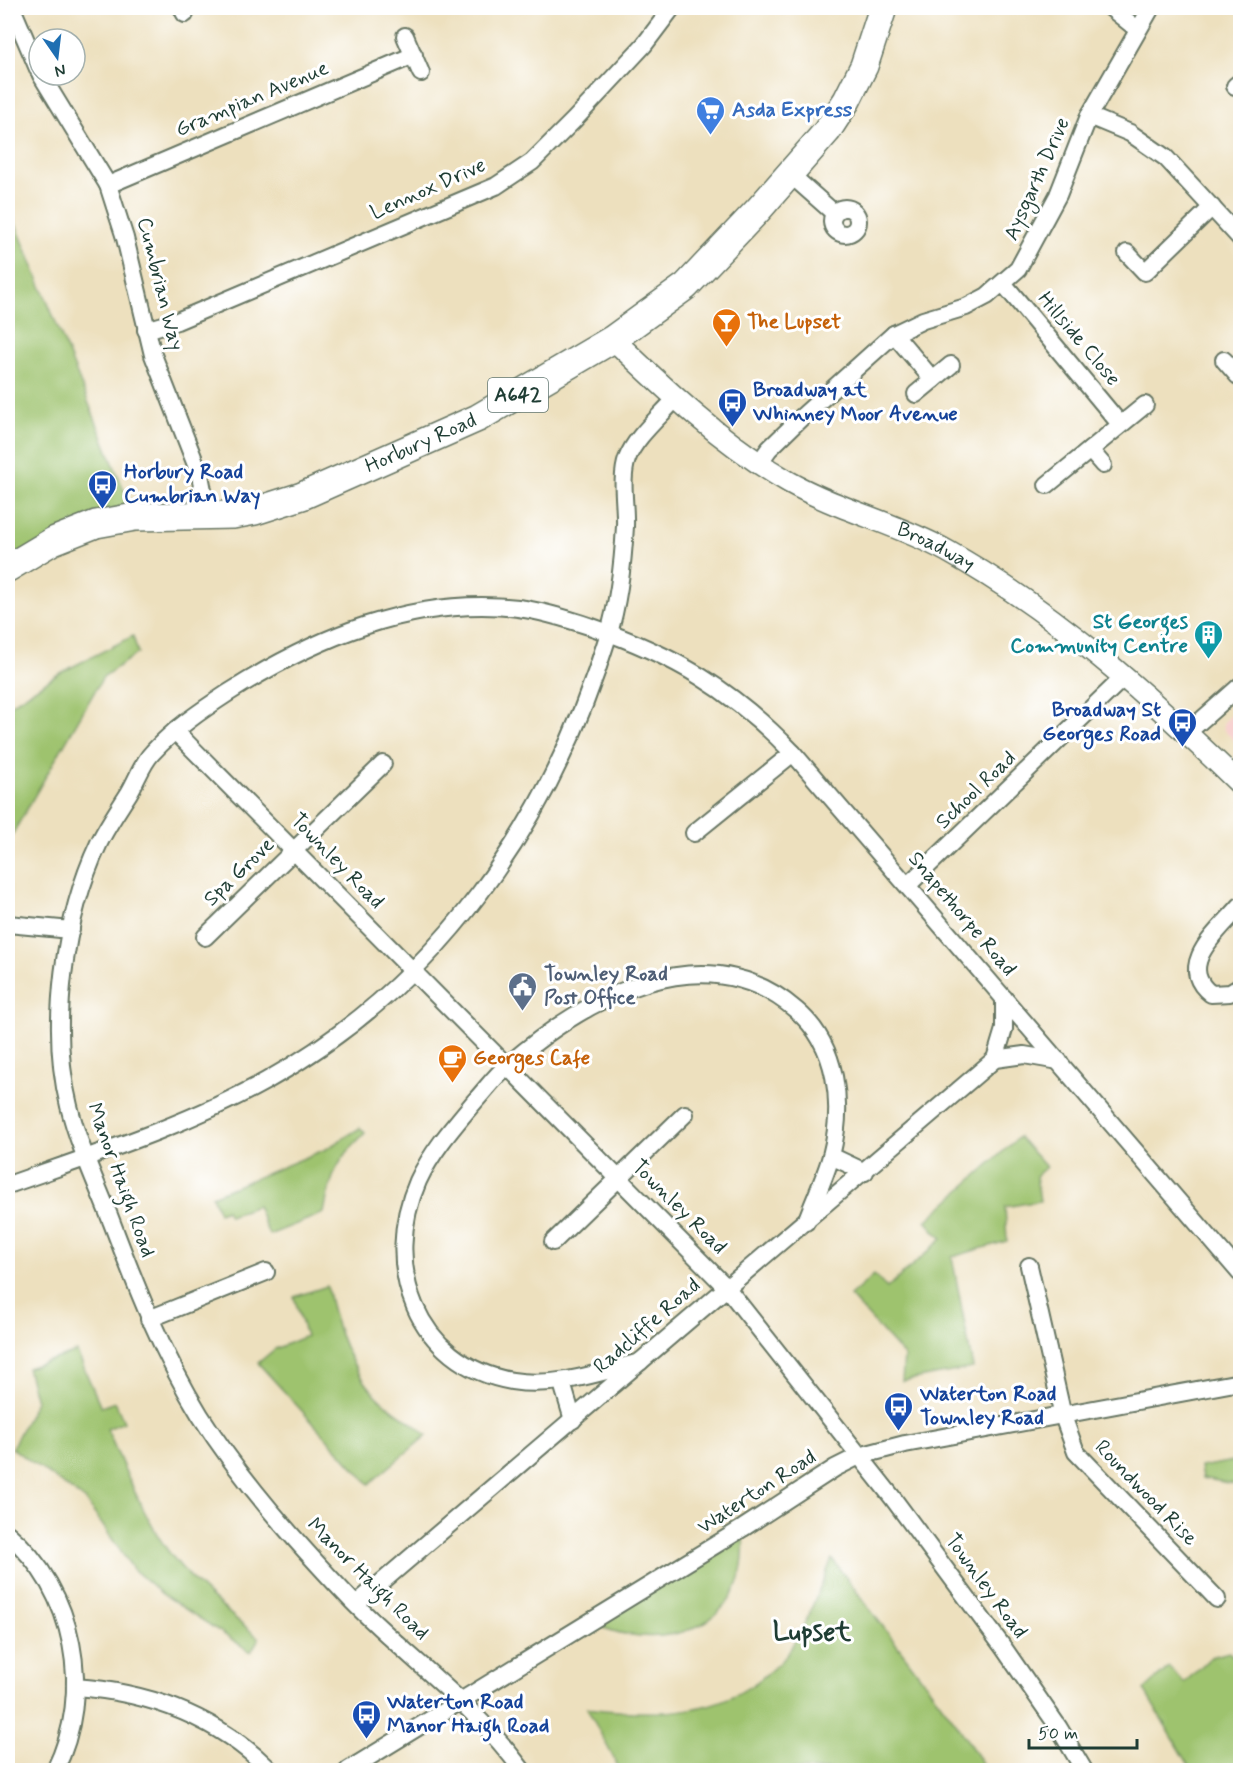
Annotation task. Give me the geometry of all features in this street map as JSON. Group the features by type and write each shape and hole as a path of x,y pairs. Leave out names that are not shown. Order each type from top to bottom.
{"highway":[{"name":"Horbury Road","path":"8,568 53,541 96,524 135,517 208,516 255,511 312,491 478,418 613,339 686,286 827,131 847,100 864,66 883,8"}],"street":[{"name":"Cumbrian Way","path":"12,8 27,43"},
{"name":"Lennox Drive","path":"146,330 177,321 496,186 532,162 567,127 644,45 672,8"},
{"path":"1111,8 1137,29"},
{"name":"Aysgarth Drive","path":"759,463 769,449 805,414 894,334 923,320 966,307 987,296 1018,269 1058,195 1089,116 1151,8"},
{"path":"405,36 420,72"},
{"name":"Grampian Avenue","path":"108,185 414,55"},
{"name":"Cumbrian Way","path":"48,87 108,185 125,238 153,355 200,476 208,516"},
{"path":"1089,116 1130,133 1166,158 1240,238"},
{"path":"790,174 834,213"},
{"path":"1127,253 1145,272 1212,207"},
{"name":"Hillside Close","path":"1003,284 1120,424"},
{"path":"894,334 933,380"},
{"name":"Broadway","path":"613,339 676,398 759,463 800,487 913,534 947,551 1068,629 1125,676 1240,784"},
{"path":"1224,360 1238,376 1240,375"},
{"path":"916,394 951,366"},
{"path":"8,1185 85,1158 219,1104 264,1082 351,1027 412,971 482,890 535,810 572,738 609,633 621,575 627,460 676,398"},
{"path":"1047,485 1145,405"},
{"path":"1090,450 1103,465"},
{"name":"Manor Haigh Road","path":"522,1770 499,1739 461,1700 356,1604 282,1525 201,1416 150,1319 85,1158 68,1103 63,1065 61,1014 64,971 71,930 99,842 149,756 176,731 219,699 272,666 316,644 394,617 444,608 517,608 556,615 609,633"},
{"name":"Snapethorpe Road","path":"609,633 701,674 768,727 908,885 1240,1273"},
{"name":"School Road","path":"908,885 1125,676"},
{"path":"1187,733 1240,686"},
{"name":"Townley Road","path":"176,731 726,1287 859,1456 1003,1647 1059,1728 1084,1770"},
{"path":"694,833 793,753"},
{"name":"Spa Grove","path":"205,937 383,764"},
{"path":"1240,906 1205,946 1196,962 1199,981 1211,994 1230,993 1240,987"},
{"path":"8,924 71,930"},
{"path":"640,1362 561,1383 513,1381 478,1370 450,1353 435,1340 419,1317 403,1267 408,1212 418,1182 447,1133 507,1066 569,1017 606,998 642,984 682,975 722,974 752,981 781,996 807,1018 824,1042 834,1073 837,1113 831,1156 806,1222"},
{"path":"1004,998 1004,1029 995,1059 1024,1055 1059,1061"},
{"name":"Radcliffe Road","path":"356,1604 995,1059"},
{"path":"554,1242 685,1114"},
{"path":"831,1156 865,1172"},
{"name":"Roundwood Rise","path":"1029,1266 1063,1416 1076,1452 1217,1599"},
{"path":"150,1319 266,1272"},
{"name":"Waterton Road","path":"348,1770 733,1534 836,1468 859,1456 905,1444 1240,1382"},
{"path":"561,1383 573,1419"},
{"path":"8,1534 37,1566 54,1593 66,1623 74,1655 75,1687 72,1723 55,1770"},
{"path":"75,1687 127,1693 177,1708 222,1732 270,1770"}],"shaded area":[{"path":"1240,707 1240,747 1224,730 1223,723"}],"green space":[{"path":"8,205 135,517 8,568"},
{"path":"133,636 138,653 103,677 8,842 8,706 60,673"},
{"path":"360,1128 365,1133 347,1152 336,1169 324,1213 269,1235 257,1206 229,1216 226,1210 219,1213 212,1196 326,1149"},
{"path":"1019,1137 1046,1167 1036,1176 1040,1201 1005,1207 1007,1241 952,1257 973,1368 902,1381 904,1356 850,1296 874,1275 887,1288 942,1239 926,1221"},
{"path":"327,1286 338,1330 350,1358 366,1383 394,1411 427,1435 369,1484 258,1363 275,1349 306,1336 294,1297"},
{"path":"77,1352 101,1407 115,1402 124,1422 107,1429 136,1495 154,1528 172,1556 192,1578 259,1638 251,1652 162,1594 133,1569 85,1500 12,1448 36,1401 27,1368"},
{"path":"1240,1460 1240,1485 1202,1478 1200,1467"},
{"path":"743,1528 743,1558 739,1580 725,1605 710,1619 692,1629 651,1636 630,1635 609,1630 591,1622"},
{"path":"832,1559 958,1726 986,1770 620,1770 587,1708 635,1712 683,1710 729,1698 750,1686 787,1654 807,1618"},
{"path":"1229,1652 1240,1665 1240,1770 1192,1770 1144,1690 1169,1667 1184,1683 1211,1657"}],"place":[{"name":"Asda Express","path":"711,136"},
{"name":"The Lupset","path":"726,348"},
{"name":"Broadway at Whinney Moor Avenue","path":"732,428"},
{"name":"Horbury Road Cumbrian Way","path":"103,510"},
{"name":"St Georges Community Centre","path":"1209,660"},
{"name":"Broadway St Georges Road","path":"1182,748"},
{"name":"Townley Road Post Office","path":"523,1012"},
{"name":"Georges Cafe","path":"452,1084"},
{"name":"Waterton Road Townley Road","path":"899,1432"},
{"name":"Waterton Road Manor Haigh Road","path":"366,1740"}],"district":[{"name":"Lupset","path":"812,1632"}]}
